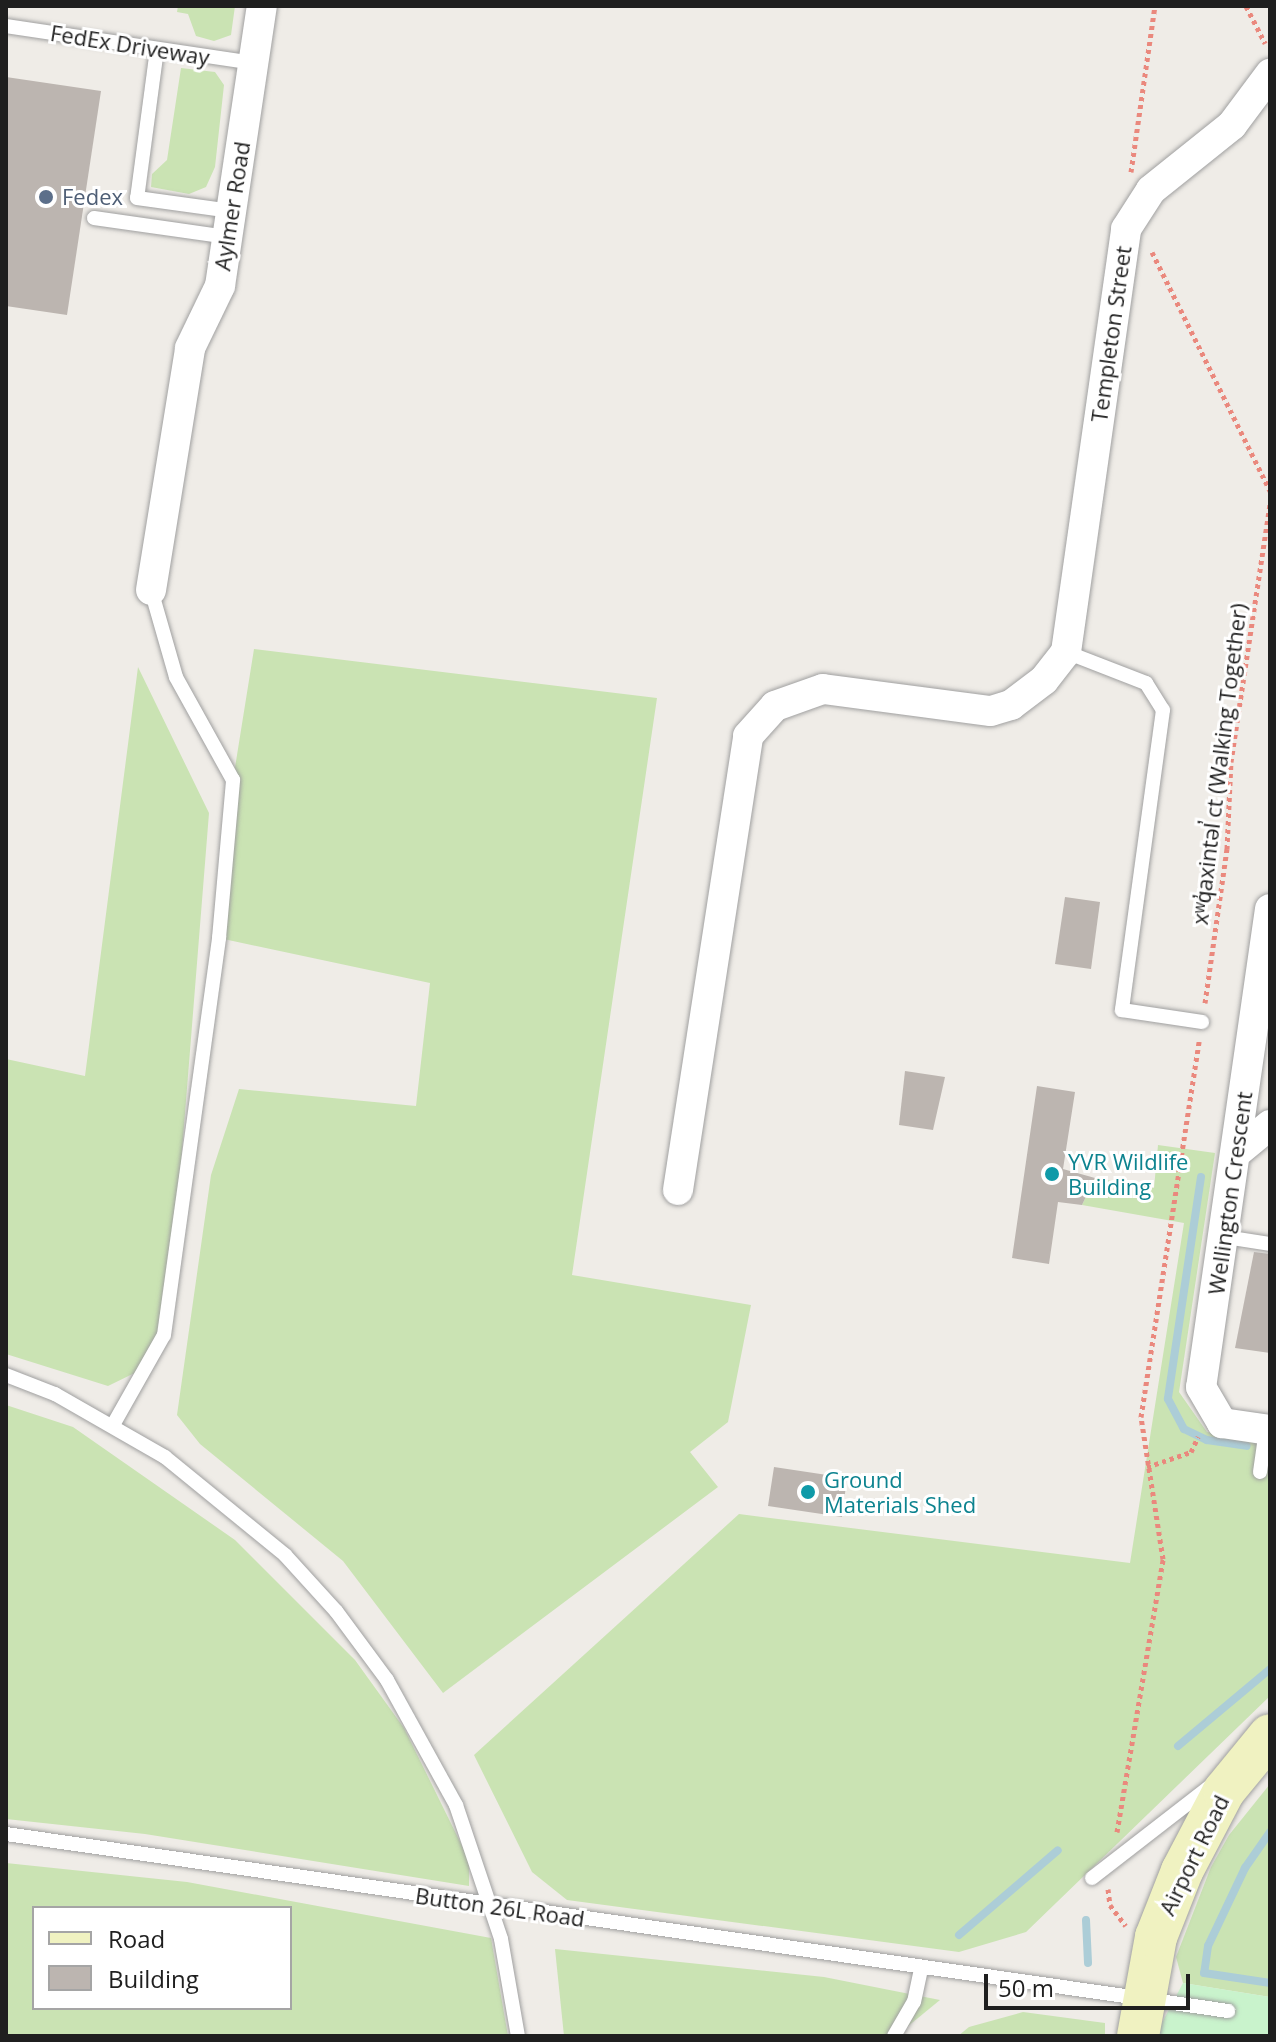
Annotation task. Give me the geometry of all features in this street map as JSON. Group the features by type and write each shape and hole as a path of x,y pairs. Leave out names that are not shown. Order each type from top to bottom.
{"street":[{"name":"Aylmer Road","path":"151,590 190,348 220,286 262,6"},
{"name":"Templeton Street","path":"1066,652 1126,229 1151,190 1232,125 1270,74"},
{"path":"678,1190 748,736 775,706 823,689 991,711 1031,693 1066,652"},
{"name":"Wellington Crescent","path":"1268,1430 1222,1423 1201,1387 1270,909"},
{"path":"1236,1153 1270,1125"},
{"name":"Airport Road","path":"1140,2018 1156,1937 1182,1871 1260,1744"}],"lane":[{"name":"FedEx Driveway","path":"6,26 254,63"},
{"path":"157,49 137,198 229,224"},
{"path":"94,218 229,224"},
{"path":"113,1425 164,1335 219,938 233,780 176,677 151,590"},
{"path":"1066,652 1146,683 1163,710 1122,1010 1201,1025"},
{"path":"1225,1237 1270,1244"},
{"path":"6,1375 113,1425 226,1502 285,1555 336,1611 425,1741 456,1805 492,1906 518,2036"},
{"path":"1260,1472 1268,1430"},
{"path":"1092,1878 1110,1867 1260,1744"},
{"name":"Button 26L Road","path":"6,1834 921,1968 1140,2018 1228,2011"},
{"path":"894,2036 914,2002 921,1968"}],"path":[{"path":"1129,186 1155,6"},
{"path":"1246,6 1265,43"},
{"path":"1149,246 1270,491"},
{"name":"xʷq̓axintəl̕ ct (Walking Together)","path":"1133,1937 1110,1905 1110,1867 1163,1559 1141,1417 1227,849 1231,762 1270,504"},
{"path":"1147,1467 1191,1452 1196,1441"}],"green space":[{"path":"178,6 235,6 231,35 214,41 196,36 188,14 177,12"},
{"path":"181,68 215,72 224,85 215,167 206,187 189,194 151,187 152,174 167,160"},
{"path":"254,649 657,698 572,1275 751,1305 728,1422 690,1452 718,1487 443,1693 343,1561 200,1444 177,1415 211,1175 239,1089 416,1106 430,983 219,938 233,780"},
{"path":"138,667 209,813 168,1326 149,1366 108,1386 6,1354 6,1059 85,1076"},
{"path":"1158,1145 1215,1153 1179,1392 1207,1432 1270,1443 1270,1696 1026,1932 959,1952 567,1900 532,1872 474,1755 739,1514 1130,1563 1184,1223 1082,1205 1095,1178 1154,1188"},
{"path":"6,1405 73,1427 235,1540 355,1660 404,1728 469,1860 469,1886 145,1834 6,1819"},
{"path":"1270,1784 1270,1997 1183,1983 1176,1957 1211,1867 1229,1835"},
{"path":"6,1863 187,1882 491,1938 508,2036 6,2036"},
{"path":"555,1949 824,1977 940,2000 896,2036 564,2036"},
{"path":"1183,1983 1270,1997 1270,2036 1155,2036"},
{"path":"1023,2012 1105,2023 1105,2036 958,2036 969,2027"}],"building":[{"name":"Fedex","path":"6,77 101,91 67,315 6,306"},
{"path":"1065,897 1100,902 1091,969 1055,964"},
{"path":"905,1071 945,1077 933,1130 899,1125"},
{"name":"YVR Wildlife Building","path":"1037,1086 1075,1092 1063,1169 1095,1178 1082,1205 1058,1202 1049,1264 1012,1258"},
{"path":"1254,1252 1270,1254 1270,1353 1235,1348"},
{"name":"Ground Materials Shed","path":"774,1467 847,1478 842,1517 768,1506"}],"waterway":[{"path":"1201,1177 1168,1399 1184,1429 1207,1440 1247,1446"},
{"path":"1178,1746 1270,1669"},
{"path":"1270,1832 1245,1868 1208,1946 1204,1973 1270,1983"},
{"path":"959,1935 1058,1850"},
{"path":"1086,1920 1088,1963"}],"place":[{"name":"Fedex","path":"46,197"},
{"name":"YVR Wildlife Building","path":"1052,1174"},
{"name":"Ground Materials Shed","path":"808,1492"}]}
